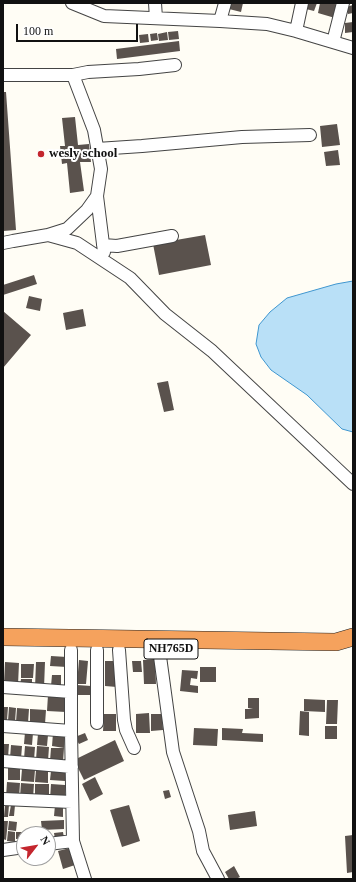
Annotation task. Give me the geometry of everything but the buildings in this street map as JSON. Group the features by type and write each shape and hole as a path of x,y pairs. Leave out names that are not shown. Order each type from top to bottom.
{"highway":[{"name":"NH765D","path":"3,637 336,642 353,637"},
{"name":"NH765D","path":"3,649 119,650 338,648 353,646"}],"street":[{"path":"72,3 104,16 267,24 353,48"},
{"path":"155,3 156,18"},
{"path":"220,21 225,3"},
{"path":"296,31 302,3"},
{"path":"333,42 343,3"},
{"path":"3,75 73,75 88,72 175,65"},
{"path":"73,75 94,130 101,169 97,196 105,261"},
{"path":"97,149 242,137 310,135"},
{"path":"3,243 48,235 67,229 87,210 97,196"},
{"path":"48,235 77,243 130,278 165,314 212,351 353,484"},
{"path":"103,245 117,246 172,236"},
{"path":"159,649 173,752 199,831 203,851 218,879"},
{"path":"71,650 73,841 85,879"},
{"path":"97,650 97,723"},
{"path":"119,650 124,720 126,730 134,748"},
{"path":"3,687 71,692"},
{"path":"3,726 71,731"},
{"path":"3,762 72,767"},
{"path":"3,799 72,802"},
{"path":"56,843 73,841"},
{"path":"3,850 16,848"}],"water":[{"path":"353,281 353,432 342,429 307,395 271,370 261,357 256,344 259,325 270,312 287,298 336,284"}],"place":[{"name":"wesly school","path":"41,154"}]}
